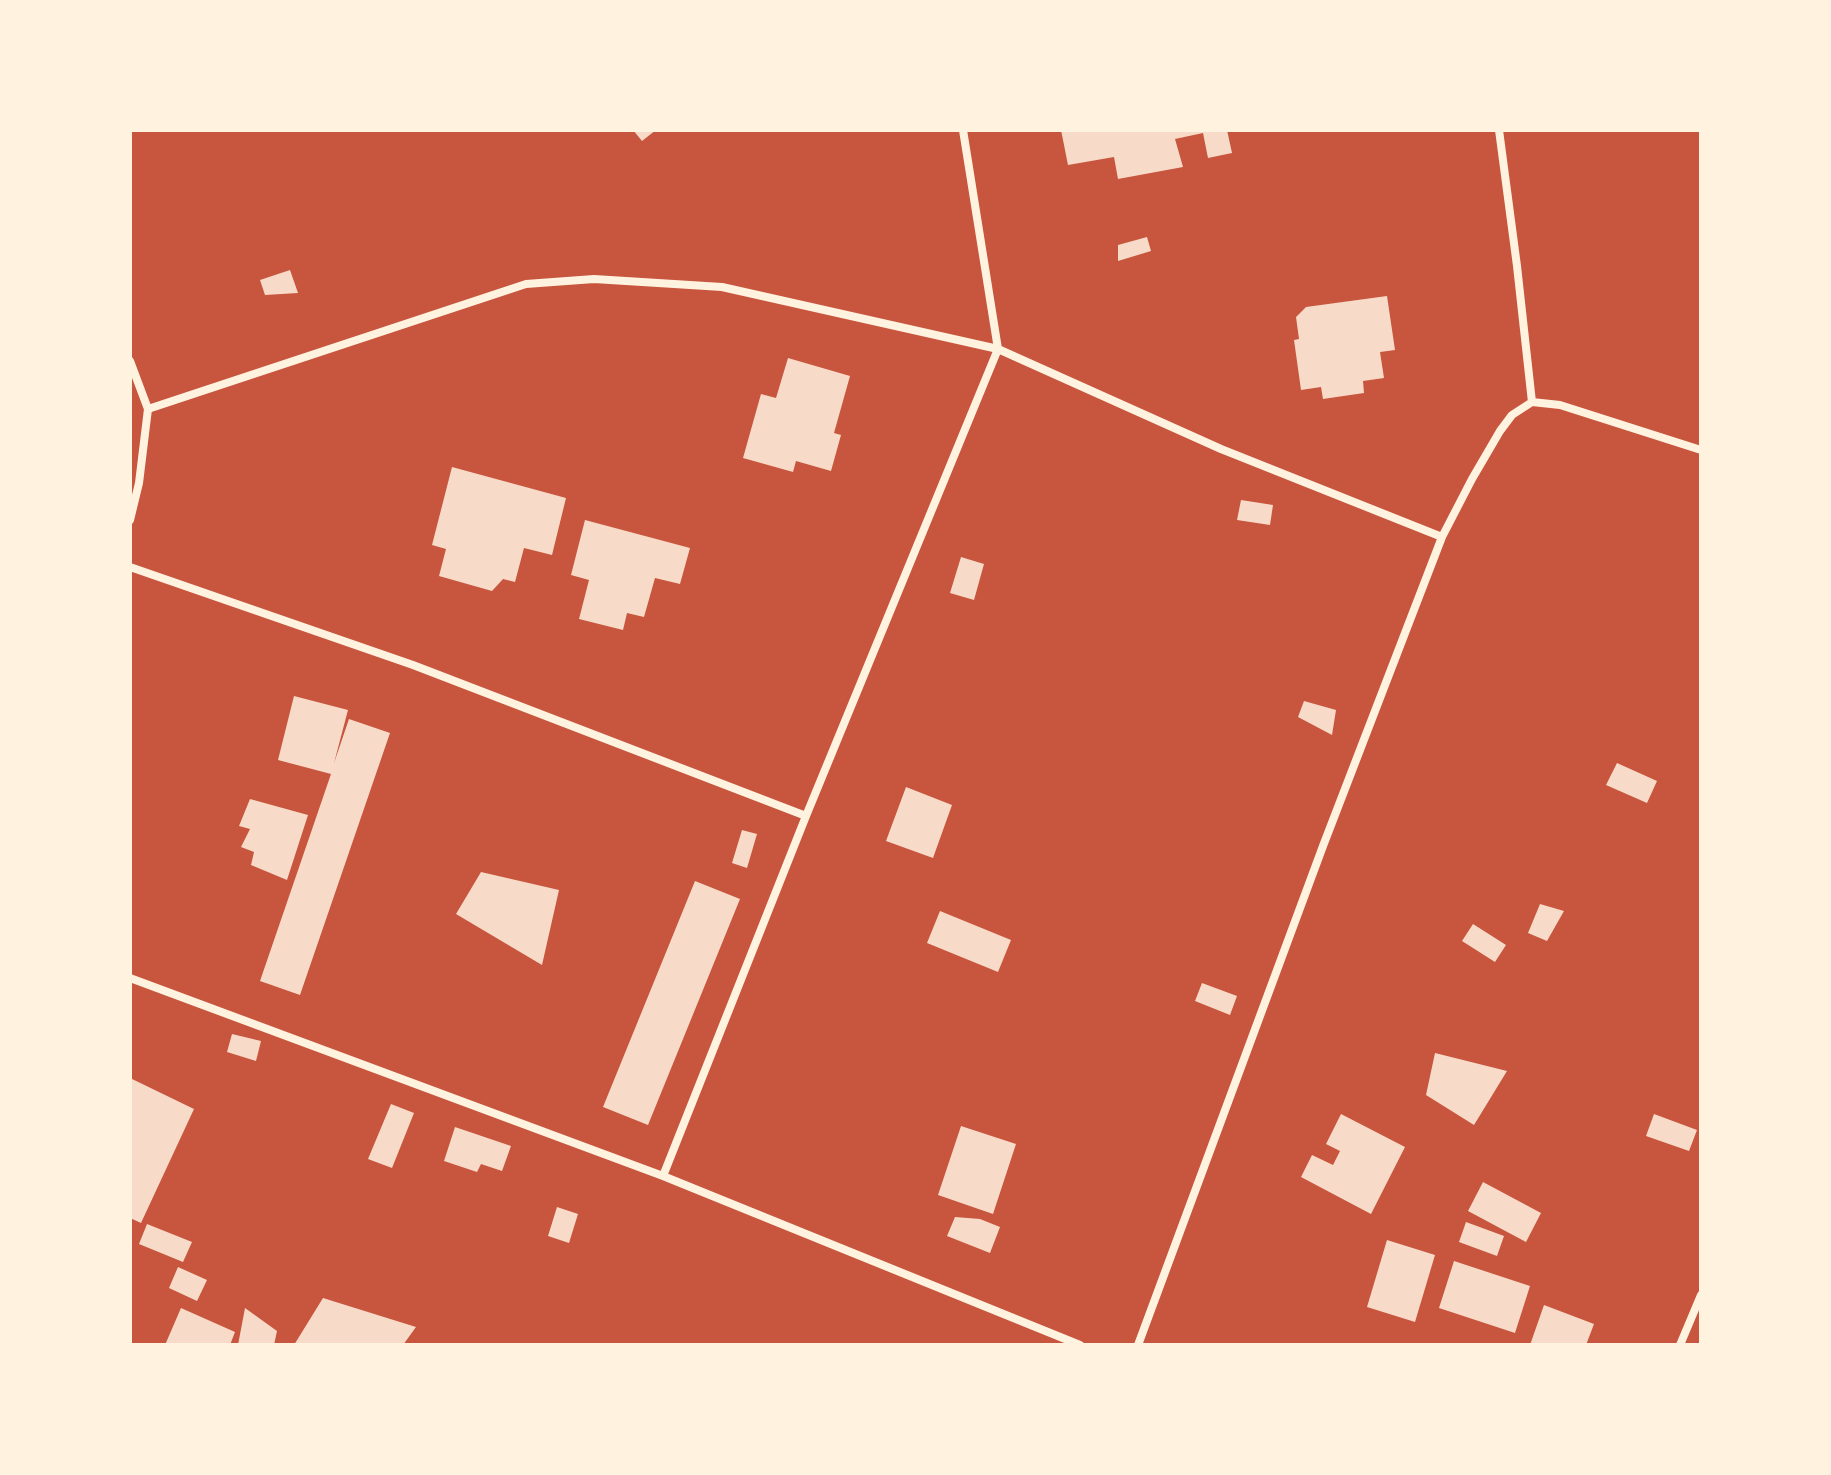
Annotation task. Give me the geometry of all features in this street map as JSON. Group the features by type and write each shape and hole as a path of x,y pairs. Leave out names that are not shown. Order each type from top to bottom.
{"street":[{"path":"663,1176 806,816 998,349 963,130"},
{"path":"1499,130 1532,402"},
{"path":"148,409 526,284 594,279 722,287 998,349 1221,449 1442,537"},
{"path":"130,361 148,409 139,483 130,520"},
{"path":"1138,1345 1323,846 1442,537 1500,431 1512,415 1532,402 1560,405 1701,450"},
{"path":"130,567 413,665 806,816"},
{"path":"130,978 663,1176 1080,1345"},
{"path":"1680,1345 1701,1295"}],"building":[{"path":"633,130 656,130 642,141"},
{"path":"1061,130 1227,130 1232,153 1208,158 1203,133 1175,139 1183,167 1118,179 1114,157 1068,165"},
{"path":"1147,237 1151,251 1118,261 1118,245"},
{"path":"290,270 298,293 265,295 260,280"},
{"path":"1387,296 1395,350 1380,352 1384,378 1363,381 1364,393 1323,399 1321,387 1301,390 1294,340 1299,339 1296,317 1306,307"},
{"path":"788,358 850,376 834,433 841,435 831,471 796,461 793,472 743,458 761,394 776,398"},
{"path":"452,467 566,498 552,555 524,548 515,582 503,579 492,591 439,576 446,549 432,545"},
{"path":"1241,500 1273,505 1270,525 1237,520"},
{"path":"585,520 690,548 680,584 655,578 644,617 627,613 623,630 579,619 589,580 571,575"},
{"path":"961,557 984,564 974,600 950,593"},
{"path":"294,696 348,710 334,763 349,719 390,733 300,995 260,981 331,774 278,760"},
{"path":"1304,701 1336,710 1332,735 1298,717"},
{"path":"1617,763 1657,781 1647,803 1606,785"},
{"path":"906,787 952,805 933,858 886,841"},
{"path":"250,799 308,815 287,880 251,865 254,852 241,847 250,829 239,826"},
{"path":"742,830 757,834 747,868 732,863"},
{"path":"481,872 559,890 542,965 456,914"},
{"path":"695,881 740,899 648,1125 603,1107"},
{"path":"1540,904 1564,911 1547,941 1528,933"},
{"path":"940,911 1011,940 998,972 927,943"},
{"path":"1473,924 1506,945 1495,962 1462,941"},
{"path":"1202,983 1237,996 1230,1015 1195,1001"},
{"path":"232,1034 261,1041 256,1061 227,1052"},
{"path":"1435,1053 1507,1071 1474,1125 1426,1095"},
{"path":"130,1078 194,1109 141,1223 130,1218"},
{"path":"391,1104 414,1113 392,1168 368,1159"},
{"path":"1341,1114 1405,1147 1371,1214 1301,1177 1312,1155 1333,1165 1340,1151 1326,1144"},
{"path":"1654,1114 1697,1130 1689,1151 1646,1136"},
{"path":"961,1126 1016,1144 993,1214 938,1195"},
{"path":"455,1127 511,1146 502,1171 481,1164 477,1172 444,1161"},
{"path":"1483,1182 1541,1213 1526,1242 1468,1211"},
{"path":"557,1207 578,1214 569,1243 548,1236"},
{"path":"955,1217 980,1219 1000,1227 990,1253 947,1236"},
{"path":"1466,1222 1504,1236 1497,1256 1459,1242"},
{"path":"147,1224 192,1242 183,1262 139,1244"},
{"path":"1387,1240 1435,1255 1415,1322 1367,1307"},
{"path":"1454,1261 1530,1286 1515,1333 1439,1308"},
{"path":"178,1267 207,1280 197,1301 169,1288"},
{"path":"323,1298 416,1327 403,1345 294,1345"},
{"path":"1544,1305 1594,1324 1586,1345 1530,1345"},
{"path":"181,1308 235,1332 230,1345 165,1345"},
{"path":"245,1308 277,1331 274,1345 238,1345"}]}
